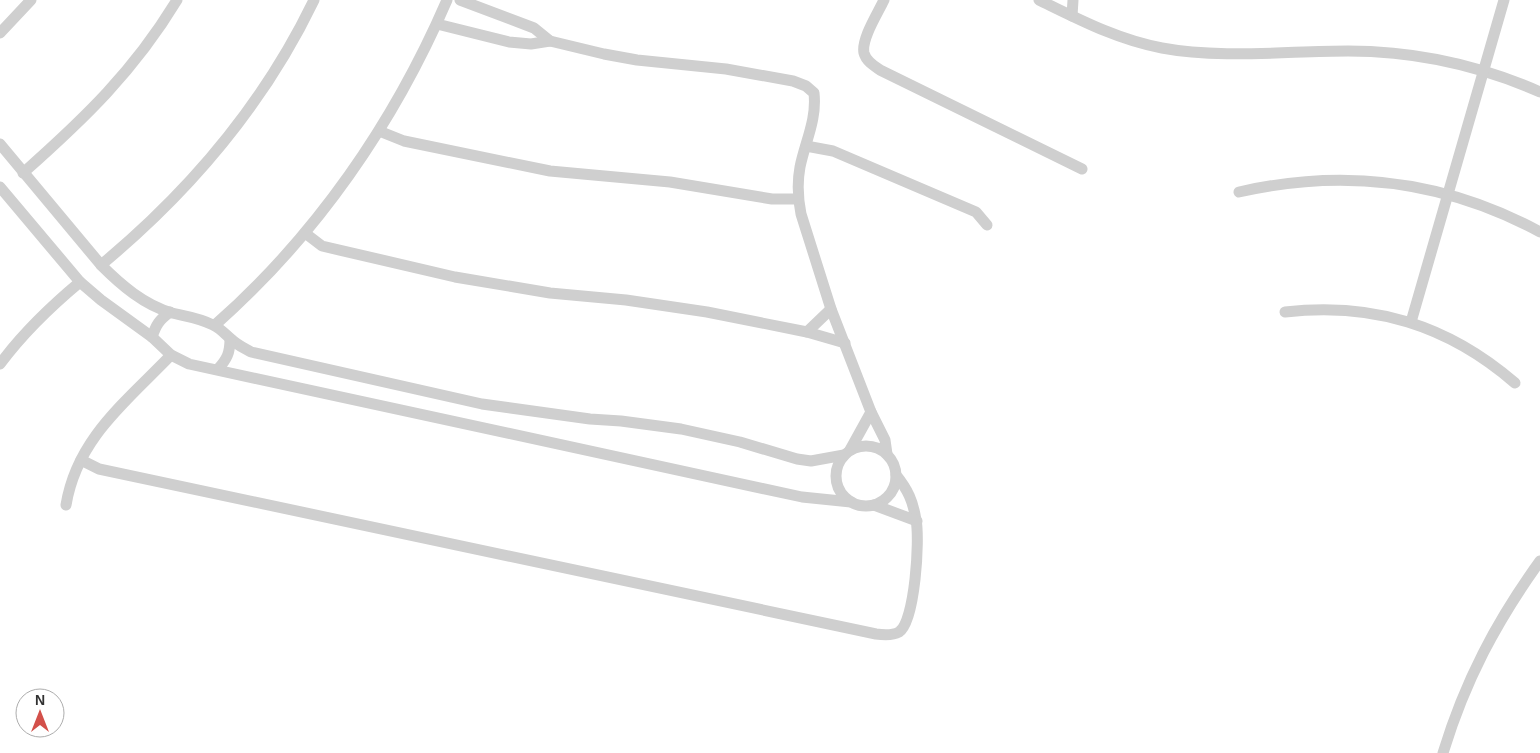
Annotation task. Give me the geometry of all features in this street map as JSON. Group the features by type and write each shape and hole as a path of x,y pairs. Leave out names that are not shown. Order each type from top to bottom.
{"street":[{"path":"0,33 31,0"},
{"path":"24,173 74,128 122,78 162,26 177,0"},
{"path":"101,265 162,210 217,152 263,89 304,22 314,0"},
{"path":"215,326 269,273 305,233 341,188 379,131 437,24 447,0"},
{"path":"460,0 534,28 550,41"},
{"path":"884,0 865,40 864,53 870,63 889,75 1082,169"},
{"path":"1038,0 1102,31 1161,48 1204,53 1373,52 1426,57 1484,70 1540,92"},
{"path":"1072,16 1073,0"},
{"path":"1411,322 1504,0"},
{"path":"437,24 509,42 531,44 550,41 637,60 718,68 793,81 806,86 814,94 815,104 812,125 800,168 798,199 801,214 831,309 871,412 885,440 887,454"},
{"path":"379,131 404,141 550,171 670,182 772,199 798,199"},
{"path":"0,144 101,265 119,283 139,297 170,312 204,321 215,326 240,347 251,352 482,404 681,429 732,440 797,459 811,461 866,445 881,449 892,460 896,475 908,490 917,521 916,578 905,625 899,632 888,635 99,469 81,460"},
{"path":"806,146 833,151 976,212 987,225"},
{"path":"1239,192 1289,182 1340,179 1391,182 1448,194 1496,210 1540,232"},
{"path":"0,187 80,282 101,300 152,337 170,355 189,364 793,495 851,502 858,505 874,505 917,521"},
{"path":"305,233 322,246 456,277 550,293 669,305 806,332 845,343"},
{"path":"0,364 42,315 80,282"},
{"path":"806,332 831,309"},
{"path":"1285,312 1305,309 1345,309 1384,315 1411,322 1463,345 1499,369 1515,383"},
{"path":"152,337 159,320 170,312"},
{"path":"218,369 227,359 230,350 230,339"},
{"path":"66,505 70,484 81,460 112,414 170,355"},
{"path":"851,502 840,491 837,484 836,468 871,412"},
{"path":"874,505 888,497 893,490 896,475"},
{"path":"1444,753 1462,697 1478,661 1504,612 1540,561"}]}
